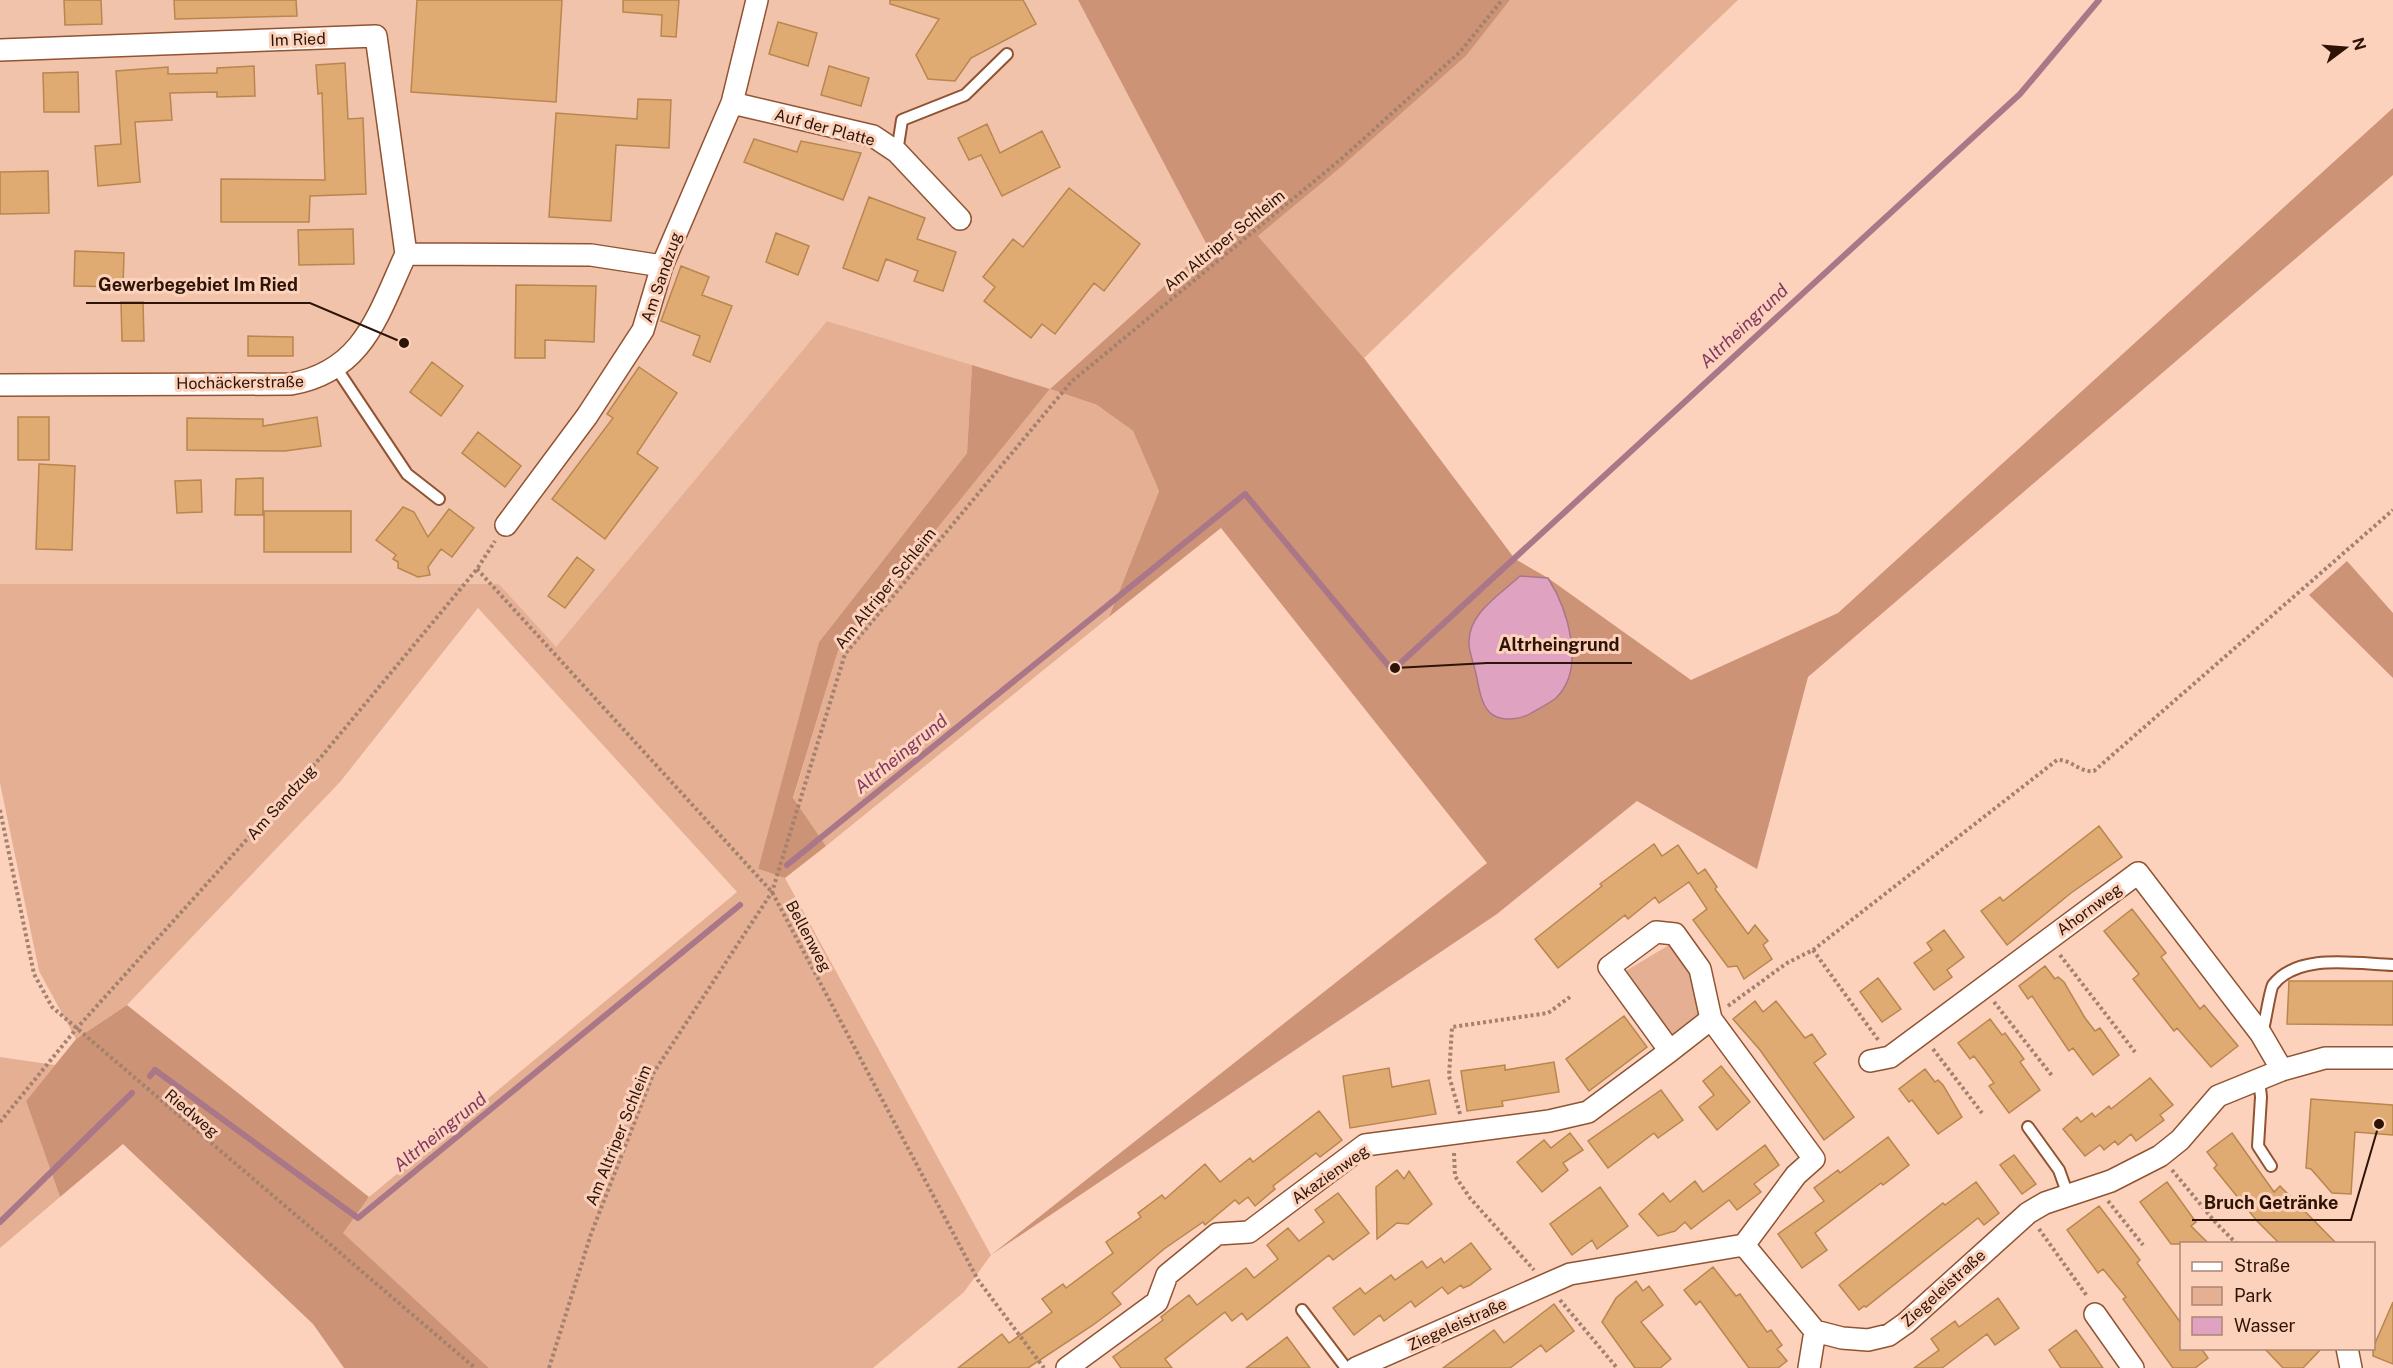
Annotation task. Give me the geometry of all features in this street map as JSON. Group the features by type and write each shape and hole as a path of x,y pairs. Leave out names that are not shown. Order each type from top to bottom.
{"street":[{"name":"Am Sandzug","path":"506,525 587,416 643,330 662,266 732,103 757,0"},
{"name":"Im Ried","path":"0,50 376,36 406,254"},
{"name":"Auf der Platte","path":"732,103 873,136 897,152 960,219"},
{"path":"406,254 591,255 662,266"},
{"name":"Hochäckerstraße","path":"0,385 291,384 316,380 337,369 356,351 406,254"},
{"name":"Ahornweg","path":"1880,1059 1921,1033 2138,873 2261,1034 2282,1070"},
{"path":"1670,1051 1609,967 1656,932 1675,934 1700,969 1711,1019 1814,1159 1796,1175 1744,1245 1815,1330 1809,1368"},
{"name":"Akazienweg","path":"1067,1368 1157,1302 1167,1275 1217,1234 1250,1232 1365,1145 1466,1133 1588,1112 1711,1019"},
{"name":"Ziegeleistraße","path":"1815,1330 1842,1338 1868,1340 1889,1335 1906,1323 2028,1214 2045,1203 2096,1186 2160,1156 2180,1140 2218,1096 2282,1070 2325,1058 2393,1058"},
{"name":"Ziegeleistraße","path":"1356,1368 1570,1274 1744,1245"},
{"path":"2095,1314 2133,1368"},
{"path":"2347,1350 2351,1368"}],"lane":[{"path":"897,152 902,120 965,95 1007,54"},
{"path":"337,369 407,474 438,499"},
{"path":"2261,1034 2268,1014 2271,986 2284,974 2309,964 2393,965"},
{"path":"2259,1079 2261,1097 2258,1146 2271,1166"},
{"path":"2028,1127 2059,1170 2068,1195"},
{"path":"1302,1310 1346,1368"}],"path":[{"name":"Am Altriper Schleim","path":"549,1368 591,1234 654,1072 772,892 845,654 1071,382 1349,153 1460,52 1502,0"},
{"path":"1711,1019 1787,963 1813,950 2057,760 2063,760 2087,772 2094,771 2393,510"},
{"name":"Am Sandzug","path":"0,1122 77,1028 321,757 477,569 506,525"},
{"name":"Bellenweg","path":"477,569 772,892 978,1280 1044,1368"},
{"name":"Riedweg","path":"0,810 34,974 52,1007 475,1368"},
{"path":"2047,939 2135,1052"},
{"path":"1813,950 1880,1059"},
{"path":"1983,987 2053,1077"},
{"path":"1570,997 1548,1013 1452,1027 1449,1076 1466,1133 1454,1153 1455,1176 1497,1231 1547,1284 1617,1368"},
{"path":"1921,1033 1982,1113"},
{"path":"2160,1156 2216,1223 2235,1242"},
{"path":"2096,1186 2143,1245"},
{"path":"2028,1214 2092,1304 2095,1314"}],"shaded area":[{"path":"0,0 1078,0 1208,247 1050,389 827,321 556,648 498,584 0,584"},
{"path":"1078,0 1510,0 1466,56 1340,168 1258,236 1364,358 1515,559 1548,578 1691,680 1838,613 2393,108 2393,175 1808,677 1757,869 1637,801 1497,914 991,1255 1487,863 1221,528 1109,617 1159,491 1133,431 1097,405 1050,389 1208,247"},
{"path":"972,365 1050,389 838,651 793,798 826,846 785,878 758,869 819,642 967,453"},
{"path":"2347,561 2393,613 2393,678 2309,595"},
{"path":"127,1005 369,1197 343,1233 489,1368 344,1368 313,1324 123,1144 60,1197 26,1101 76,1039"}],"green space":[{"path":"1510,0 1738,0 1364,358 1258,236 1340,168 1466,56"},
{"path":"827,321 972,365 967,453 819,642 758,869 785,878 991,1255 964,1292 873,1368 489,1368 342,1233 369,1197 737,892 478,608 340,782 127,1005 76,1039 39,971 0,783 0,584 499,584 556,647"},
{"path":"1050,389 1097,405 1133,431 1159,491 1109,617 826,846 793,799 838,651"},
{"path":"1669,945 1699,985 1708,1020 1671,1045 1624,972"},
{"path":"0,1057 55,1065 26,1101 60,1197 0,1248"}],"water":[{"path":"1520,576 1548,578 1562,605 1567,621 1572,655 1565,685 1556,698 1529,714 1513,719 1493,715 1483,702 1469,643 1470,632 1480,613"}],"building":[{"path":"64,0 101,0 102,24 65,25"},
{"path":"174,0 296,0 297,16 175,19"},
{"path":"417,0 562,0 556,102 411,92"},
{"path":"623,0 679,0 676,37 661,36 662,15 623,12"},
{"path":"890,0 1023,0 1036,24 971,58 955,81 928,79 916,55 939,19 890,4"},
{"path":"778,22 817,33 808,66 769,54"},
{"path":"345,63 348,119 363,118 366,194 310,196 309,222 221,222 221,179 325,180 322,93 318,94 316,65"},
{"path":"254,66 255,96 217,97 217,92 170,93 172,120 135,122 140,182 98,186 95,146 121,144 116,71 168,67 168,74 217,73 217,68"},
{"path":"829,66 869,78 861,106 821,95"},
{"path":"78,72 79,112 44,112 43,73"},
{"path":"638,99 671,100 669,148 616,145 611,221 549,217 556,113 637,119"},
{"path":"987,124 1000,153 1042,131 1060,167 1002,196 981,155 969,160 958,138"},
{"path":"754,139 797,152 801,141 861,153 843,200 744,162"},
{"path":"48,171 49,213 0,214 0,172"},
{"path":"1069,188 1140,244 1104,291 1094,283 1055,334 1042,324 1031,338 984,301 995,287 983,277 1013,239 1023,247"},
{"path":"869,197 925,218 917,239 956,252 943,291 914,281 918,271 886,259 878,281 843,268"},
{"path":"353,229 354,264 299,265 298,230"},
{"path":"776,233 809,246 798,275 766,262"},
{"path":"75,251 124,253 123,287 74,286"},
{"path":"681,266 709,277 702,295 732,306 710,362 693,355 700,336 661,321"},
{"path":"516,285 596,286 594,342 545,340 545,358 515,358"},
{"path":"121,302 143,302 144,341 122,341"},
{"path":"248,336 293,337 293,356 248,356"},
{"path":"432,362 463,386 441,416 410,392"},
{"path":"639,367 677,393 637,453 658,468 605,539 552,499 613,418 607,414"},
{"path":"18,417 49,417 49,460 18,460"},
{"path":"317,417 321,446 285,451 187,450 187,418 263,419 263,426"},
{"path":"478,432 521,466 505,487 462,453"},
{"path":"39,464 75,466 72,550 36,549"},
{"path":"263,478 263,515 235,515 236,479"},
{"path":"201,480 202,512 177,513 175,481"},
{"path":"403,507 414,512 428,537 449,509 474,528 452,557 441,549 428,567 430,575 418,577 398,568 398,562 393,559 396,555 376,540"},
{"path":"264,511 351,511 351,552 264,552"},
{"path":"577,557 594,570 565,608 548,596"},
{"path":"2099,826 2122,857 2071,893 2007,945 1981,911 2000,897 2003,901"},
{"path":"1654,844 1662,856 1678,845 1698,874 1705,869 1717,887 1715,889 1748,934 1755,925 1768,941 1763,945 1772,959 1744,979 1737,966 1728,967 1693,920 1707,909 1689,882 1659,903 1655,897 1628,919 1625,915 1558,968 1535,939 1602,886 1600,884"},
{"path":"2132,909 2166,953 2161,957 2200,1009 2204,1005 2238,1046 2211,1067 2177,1028 2174,1031 2133,979 2139,974 2104,931"},
{"path":"1944,930 1964,957 1947,970 1952,977 1934,990 1914,963 1932,950 1927,943"},
{"path":"2045,966 2055,979 2058,977 2064,982 2085,1018 2095,1031 2100,1028 2119,1055 2093,1075 2073,1048 2069,1051 2032,996 2028,999 2019,986"},
{"path":"1878,978 1901,1009 1882,1022 1860,992"},
{"path":"2289,981 2393,981 2393,1025 2287,1024"},
{"path":"1755,1001 1763,1012 1776,1001 1805,1038 1812,1034 1826,1054 1814,1063 1854,1117 1824,1140 1760,1050 1733,1019"},
{"path":"1624,1016 1647,1047 1589,1091 1566,1059"},
{"path":"1990,1019 2002,1035 2005,1033 2024,1059 2020,1062 2040,1090 2009,1113 1989,1086 1994,1083 1974,1056 1970,1059 1958,1043"},
{"path":"1554,1062 1559,1092 1502,1101 1503,1106 1467,1111 1461,1071 1505,1065 1505,1070"},
{"path":"1721,1066 1750,1102 1717,1130 1699,1107 1714,1095 1703,1081"},
{"path":"1389,1068 1392,1087 1429,1080 1436,1114 1350,1128 1343,1076"},
{"path":"1925,1069 1935,1082 1938,1080 1943,1085 1962,1117 1938,1134 1912,1100 1909,1102 1899,1089"},
{"path":"2150,1078 2173,1105 2160,1115 2164,1120 2136,1141 2131,1134 2118,1145 2115,1141 2104,1150 2100,1145 2085,1156 2063,1129 2077,1117 2081,1122 2092,1113 2095,1117 2109,1106 2111,1109"},
{"path":"1661,1090 1683,1120 1658,1138 1654,1133 1608,1168 1588,1141"},
{"path":"2311,1099 2393,1105 2393,1135 2355,1132 2351,1194 2332,1193 2311,1169 2306,1168"},
{"path":"1319,1111 1342,1140 1320,1157 1316,1153 1273,1186 1275,1189 1255,1206 1248,1197 1239,1204 1235,1200 1205,1225 1203,1222 1164,1249 1112,1293 1121,1304 1093,1325 1028,1368 958,1368 1002,1334 1009,1343 1052,1312 1042,1299 1063,1284 1066,1288 1113,1253 1106,1242 1141,1217 1138,1213 1162,1195 1165,1199 1205,1164 1220,1182 1250,1158 1253,1162"},
{"path":"1570,1133 1583,1150 1563,1163 1568,1170 1542,1192 1517,1162 1544,1140 1551,1148"},
{"path":"2232,1133 2274,1192 2280,1186 2335,1242 2278,1242 2257,1221 2214,1168 2217,1165 2207,1152"},
{"path":"1888,1137 1909,1165 1883,1185 1881,1183 1815,1233 1827,1250 1802,1268 1778,1234 1824,1201 1814,1188 1838,1170 1840,1173"},
{"path":"1765,1145 1779,1165 1754,1184 1761,1192 1737,1210 1729,1200 1691,1229 1685,1222 1675,1231 1658,1236 1639,1214 1663,1193 1670,1202 1695,1181 1703,1192"},
{"path":"2014,1155 2036,1184 2022,1194 2000,1165"},
{"path":"1397,1170 1404,1179 1409,1171 1432,1204 1408,1224 1397,1223 1377,1239 1376,1187"},
{"path":"1976,1182 1999,1213 1984,1225 1978,1218 1866,1307 1859,1310 1839,1285 1943,1203 1945,1205"},
{"path":"2167,1182 2196,1222 2191,1226 2207,1242 2171,1244 2140,1202"},
{"path":"1600,1187 1628,1226 1597,1249 1592,1240 1572,1255 1550,1224"},
{"path":"1338,1193 1369,1233 1333,1260 1329,1255 1247,1320 1242,1313 1232,1321 1225,1312 1165,1359 1172,1368 1121,1368 1113,1357 1163,1320 1161,1317 1189,1295 1197,1305 1246,1268 1254,1278 1278,1259 1267,1245 1288,1228 1299,1241 1324,1222 1315,1210"},
{"path":"2099,1206 2140,1260 2137,1263 2180,1322 2180,1350 2202,1350 2208,1358 2195,1368 2173,1368 2123,1299 2126,1297 2103,1269 2098,1273 2067,1230"},
{"path":"1471,1243 1491,1269 1470,1285 1463,1288 1461,1285 1448,1294 1442,1287 1415,1307 1411,1301 1384,1321 1380,1315 1354,1335 1333,1308 1360,1288 1365,1294 1391,1275 1395,1280 1422,1261 1427,1268 1441,1258 1444,1263"},
{"path":"1713,1267 1736,1296 1740,1294 1767,1332 1771,1330 1782,1345 1777,1349 1787,1361 1778,1368 1749,1368 1700,1301 1696,1305 1684,1290"},
{"path":"1636,1281 1643,1291 1649,1286 1663,1305 1641,1322 1671,1359 1660,1368 1635,1368 1602,1322 1616,1298"},
{"path":"1998,1298 2019,1328 1995,1345 1987,1334 1942,1368 1914,1368 1939,1350 1931,1339 1955,1321 1959,1327"},
{"path":"2393,1302 2393,1364 2373,1356 2375,1343"},
{"path":"1554,1304 1574,1331 1546,1352 1541,1345 1510,1368 1443,1368 1494,1330 1504,1343"},
{"path":"2076,1330 2103,1368 2061,1368 2049,1350"},
{"path":"1287,1337 1310,1368 1246,1368 1274,1347"},
{"path":"2266,1350 2320,1350 2303,1368 2283,1368"}],"waterway":[{"name":"Altrheingrund","path":"787,865 1245,494 1392,670 2020,94 2099,0"},
{"name":"Altrheingrund","path":"150,1076 155,1070 358,1218 740,905"},
{"name":"Altrheingrund","path":"0,1222 132,1093"}],"place":[{"name":"Gewerbegebiet Im Ried","path":"404,343"},
{"name":"Altrheingrund","path":"1395,668"},
{"name":"Bruch Getränke","path":"2379,1124"}]}
